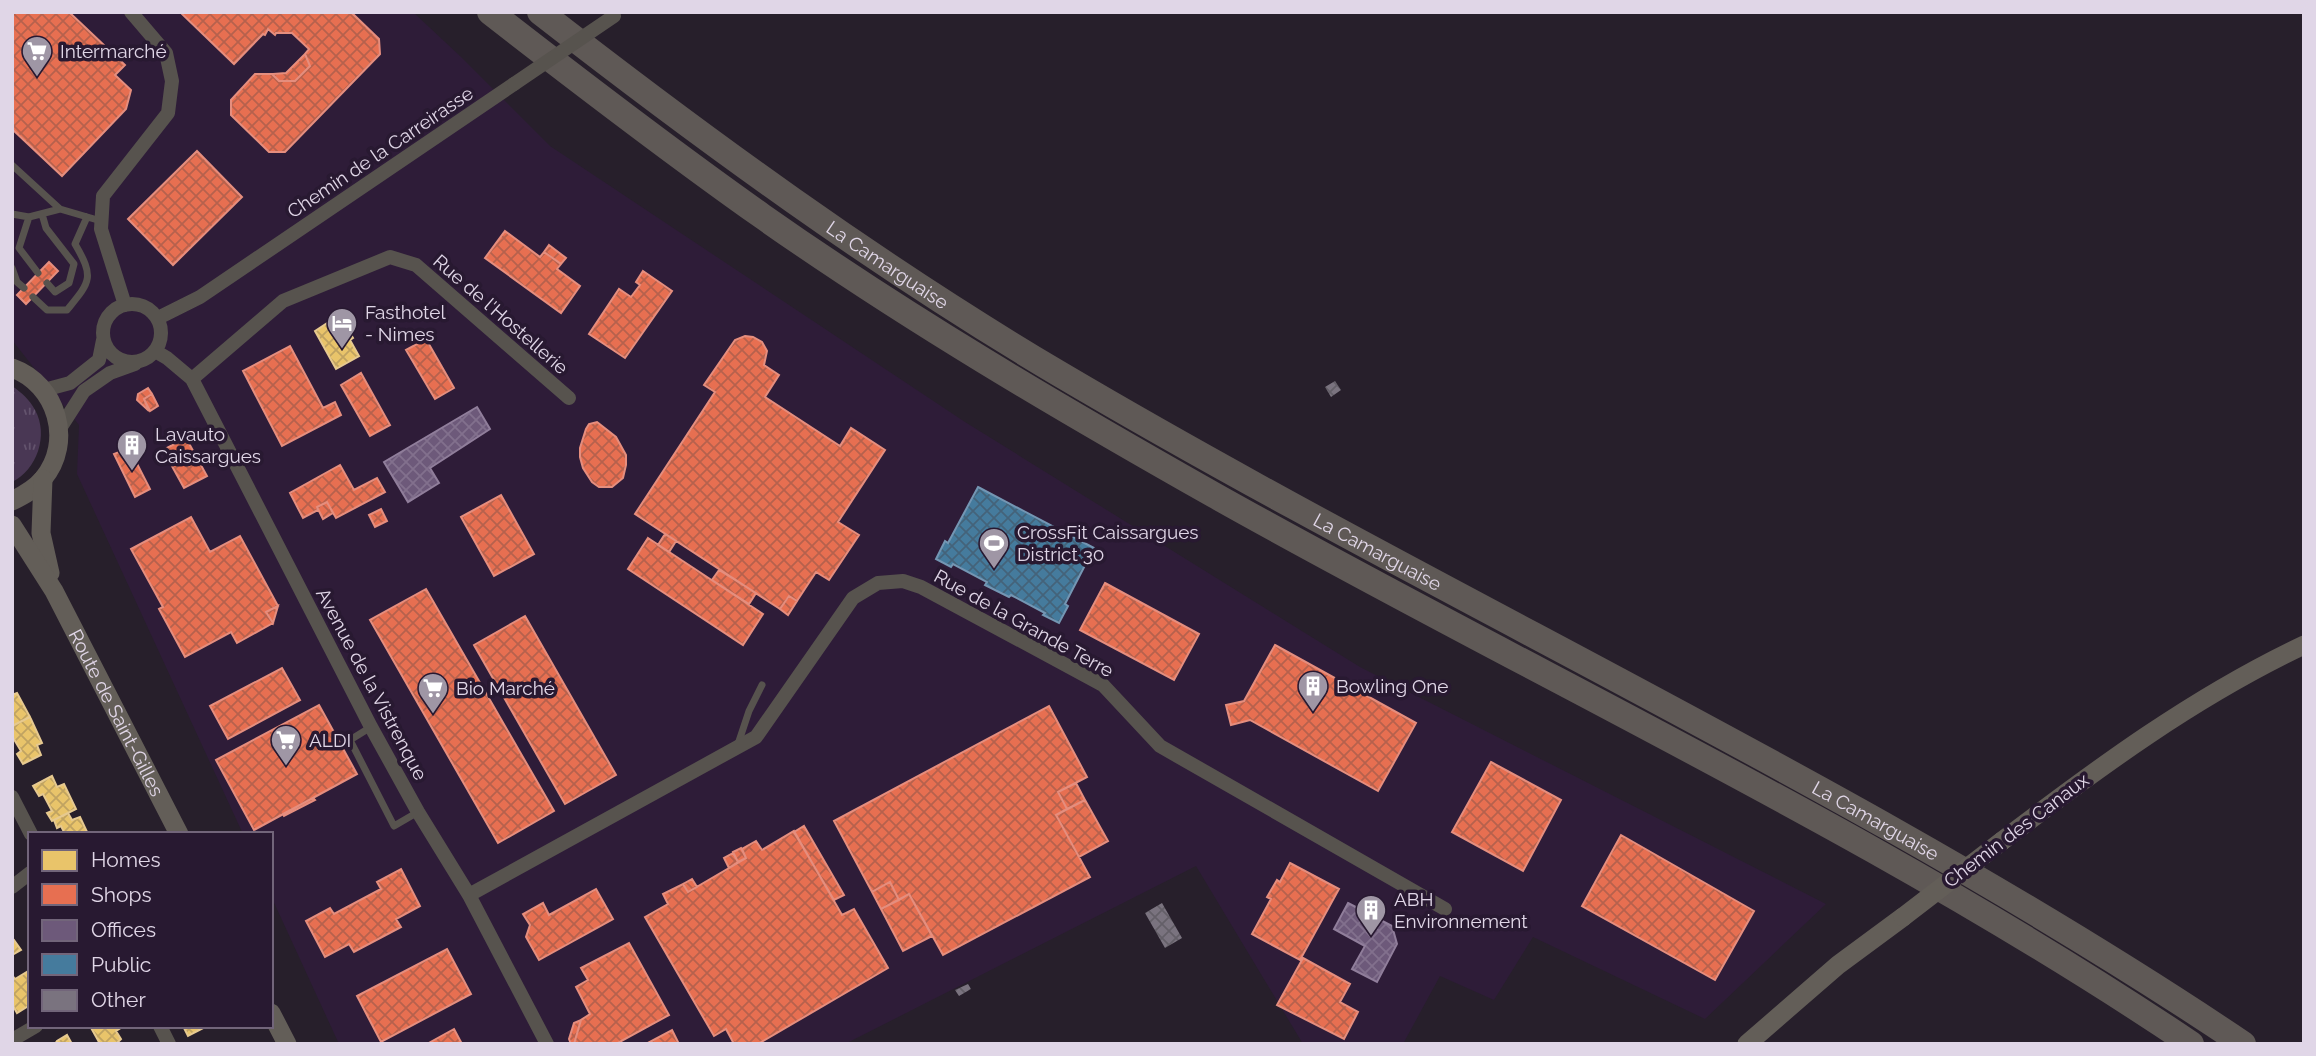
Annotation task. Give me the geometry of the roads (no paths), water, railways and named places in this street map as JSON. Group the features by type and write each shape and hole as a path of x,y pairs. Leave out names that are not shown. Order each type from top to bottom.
{"highway":[{"name":"La Camarguaise","path":"490,12 630,121 765,218 899,307 1038,394 1217,496 1889,858 2025,938 2191,1044"},
{"name":"La Camarguaise","path":"540,12 650,98 784,196 912,282 1055,371 1240,477 1774,762 1907,836 2042,915 2243,1044"}],"main road":[{"path":"12,501 30,492 53,464 59,429 55,408 44,390 31,377 13,367"},
{"name":"Route de Saint-Gilles","path":"43,479 41,533 54,591"},
{"name":"Route de Saint-Gilles","path":"12,525 54,591 178,832"},
{"name":"Chemin des Canaux","path":"1747,1044 1839,965 2118,754 2225,686 2304,645"},
{"path":"273,1017 287,1044"}],"street":[{"path":"125,305 101,229 103,196 168,113 172,81 166,53 131,12"},
{"name":"Chemin de la Carreirasse","path":"158,318 200,297 617,14"},
{"name":"Rue de l'Hostellerie","path":"192,379 283,301 390,257 416,265 569,398"},
{"path":"44,390 70,383 99,360 103,331 111,313 125,305 134,304 144,306 158,318 162,335 155,351 140,362 110,373 84,391 59,429"},
{"path":"103,331 104,341 114,356 122,361 140,362"},
{"name":"Avenue de la Vistrenque","path":"155,351 192,379 371,727 418,812 469,895 547,1044"},
{"name":"Rue de la Grande Terre","path":"469,895 756,737 853,598 878,583 904,581 921,587 1103,685 1160,746 1445,909"},
{"path":"12,797 30,832"},
{"path":"12,887 28,875"},
{"path":"12,1040 33,1028"},
{"path":"161,1028 169,1044"}],"lane":[{"path":"12,165 60,209 102,221"},
{"path":"12,214 29,217 60,209"},
{"path":"43,214 46,228 75,264 69,283 55,292 47,282"},
{"path":"29,217 19,248 38,273"},
{"path":"33,297 47,310 66,310 86,287 87,264 75,244 87,217"},
{"path":"12,268 17,282 24,288"},
{"path":"737,748 749,711 762,685"},
{"path":"371,727 350,740 394,826 418,812"}],"place":[{"name":"Intermarché","path":"37,78"},
{"name":"Fasthotel - Nimes","path":"342,350"},
{"name":"Lavauto Caissargues","path":"132,472"},
{"name":"CrossFit Caissargues District 30","path":"994,570"},
{"name":"Bowling One","path":"1313,713"},
{"name":"Bio Marché","path":"433,715"},
{"name":"ALDI","path":"286,767"},
{"name":"ABH Environnement","path":"1371,937"}]}
